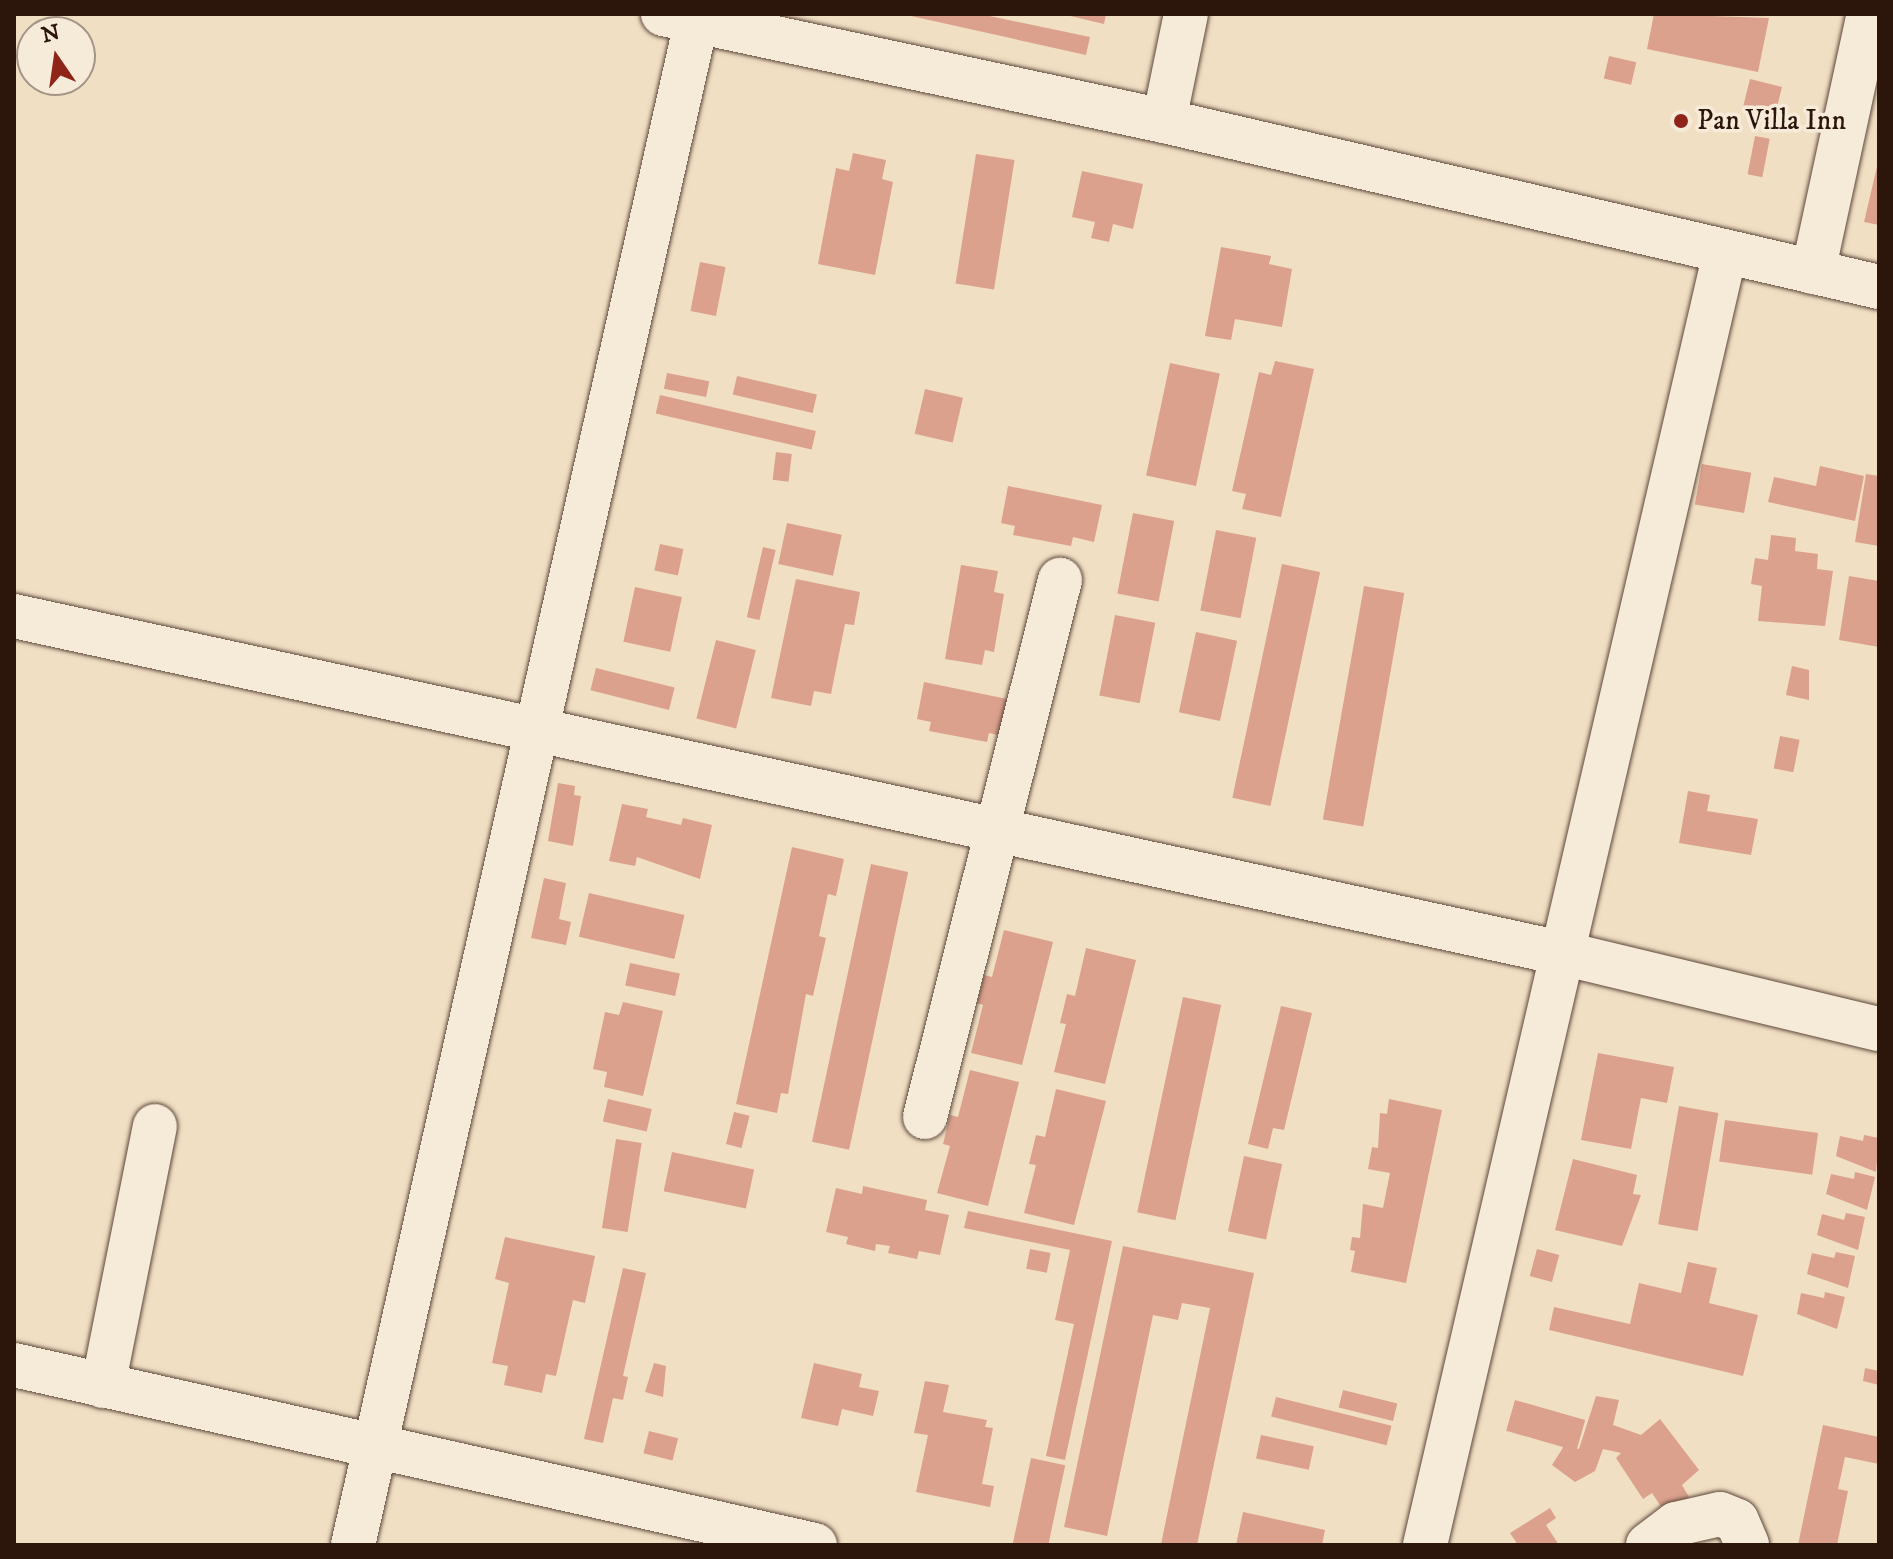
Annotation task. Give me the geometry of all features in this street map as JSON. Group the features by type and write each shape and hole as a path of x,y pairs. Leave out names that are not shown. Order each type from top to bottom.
{"street":[{"path":"1164,121 1186,14"},
{"path":"1813,272 1869,14"},
{"path":"353,1545 536,731 686,17 1164,121 1879,287"},
{"path":"1425,1545 1566,954 1725,253"},
{"path":"925,1117 1000,831 1060,580"},
{"path":"14,616 1566,954 1879,1029"},
{"path":"103,1386 155,1126"},
{"path":"14,1365 374,1449 815,1545"},
{"path":"1648,1545 1676,1524 1720,1514 1737,1521 1747,1545"}],"building":[{"path":"902,14 980,14 1090,37 1086,55"},
{"path":"1062,14 1106,14 1104,24"},
{"path":"1654,14 1769,18 1758,72 1647,49"},
{"path":"1609,56 1636,62 1631,85 1604,78"},
{"path":"1750,79 1782,87 1775,113 1743,105"},
{"path":"1755,136 1770,139 1762,177 1748,174"},
{"path":"853,153 886,160 882,179 893,182 875,275 818,264 836,168 849,171"},
{"path":"976,154 1015,160 994,289 956,283"},
{"path":"1879,158 1879,225 1864,222"},
{"path":"1082,171 1143,184 1133,229 1113,224 1109,242 1091,238 1095,222 1072,217"},
{"path":"1221,247 1271,256 1269,264 1292,269 1282,327 1235,319 1231,340 1205,336"},
{"path":"700,262 726,267 716,316 690,311"},
{"path":"1275,361 1314,369 1281,517 1242,509 1246,494 1232,491 1259,372 1271,375"},
{"path":"1170,363 1220,374 1196,486 1146,475"},
{"path":"667,373 709,381 706,397 664,389"},
{"path":"737,376 817,394 813,413 733,395"},
{"path":"925,389 963,398 953,443 915,434"},
{"path":"660,395 816,431 812,450 656,414"},
{"path":"776,452 792,454 788,482 773,480"},
{"path":"1702,464 1751,473 1744,513 1695,504"},
{"path":"1820,466 1864,476 1855,521 1768,502 1774,477 1816,486"},
{"path":"1866,474 1879,476 1879,546 1855,542"},
{"path":"1008,486 1102,505 1094,542 1073,537 1071,546 1013,535 1015,526 1001,523"},
{"path":"1133,513 1174,521 1159,602 1117,593"},
{"path":"787,523 842,535 833,576 778,564"},
{"path":"1216,530 1256,538 1241,618 1200,610"},
{"path":"1771,535 1796,538 1795,551 1818,554 1817,569 1833,571 1825,626 1758,621 1762,586 1751,584 1755,558 1768,560"},
{"path":"660,544 683,549 678,575 654,570"},
{"path":"763,547 776,550 759,620 747,617"},
{"path":"1282,564 1320,572 1270,806 1232,798"},
{"path":"961,565 998,571 994,592 1004,594 994,652 985,650 982,665 945,659"},
{"path":"1849,576 1879,581 1879,647 1839,640"},
{"path":"796,579 860,592 854,625 845,624 831,694 814,691 811,706 771,698"},
{"path":"1364,586 1404,593 1363,827 1323,819"},
{"path":"635,587 682,597 670,652 623,642"},
{"path":"1115,615 1155,623 1140,703 1099,695"},
{"path":"1196,632 1237,641 1220,721 1179,712"},
{"path":"716,640 756,650 736,729 696,719"},
{"path":"1792,666 1809,670 1809,700 1786,695"},
{"path":"596,668 675,688 669,710 590,690"},
{"path":"924,682 1017,701 1010,738 989,733 987,742 929,731 931,722 917,719"},
{"path":"1780,736 1800,740 1793,772 1774,768"},
{"path":"558,783 575,786 574,795 581,796 573,846 548,841"},
{"path":"1688,791 1710,795 1707,811 1758,819 1751,855 1679,843"},
{"path":"622,804 648,809 646,817 681,825 683,818 712,825 700,879 637,857 635,866 609,861"},
{"path":"792,847 844,859 836,896 828,894 819,936 826,938 813,996 806,994 788,1094 781,1093 777,1113 736,1104"},
{"path":"871,864 908,872 849,1150 812,1142"},
{"path":"544,878 566,883 559,919 571,922 566,945 531,938"},
{"path":"589,893 684,915 674,959 579,937"},
{"path":"1004,930 1053,942 1022,1065 971,1053 983,1005 977,1003 984,975 992,977"},
{"path":"1086,948 1136,960 1105,1084 1054,1072 1066,1024 1060,1023 1067,994 1075,996"},
{"path":"630,963 680,974 675,996 625,985"},
{"path":"1183,997 1221,1005 1175,1220 1137,1212"},
{"path":"623,1002 663,1011 643,1096 604,1087 607,1072 593,1069 605,1012 619,1015"},
{"path":"1281,1006 1312,1013 1284,1130 1273,1128 1268,1149 1248,1144"},
{"path":"1598,1053 1674,1067 1667,1103 1641,1098 1631,1149 1581,1140"},
{"path":"970,1070 1019,1082 988,1206 937,1193 950,1146 943,1144 950,1115 958,1117"},
{"path":"1056,1089 1106,1101 1074,1225 1024,1213 1036,1165 1029,1164 1036,1135 1045,1137"},
{"path":"608,1099 652,1109 647,1132 603,1121"},
{"path":"1389,1099 1442,1110 1406,1283 1351,1272 1355,1251 1350,1250 1352,1237 1360,1238 1363,1204 1383,1208 1390,1173 1368,1169 1372,1147 1378,1148 1380,1113 1387,1114"},
{"path":"1679,1106 1718,1113 1698,1231 1658,1224"},
{"path":"734,1112 750,1116 742,1148 726,1144"},
{"path":"1725,1120 1818,1133 1812,1175 1719,1162"},
{"path":"1864,1135 1879,1138 1876,1172 1836,1156 1840,1136 1863,1141"},
{"path":"616,1139 642,1143 628,1232 602,1228"},
{"path":"672,1152 754,1169 746,1209 664,1191"},
{"path":"1244,1156 1282,1164 1266,1239 1228,1231"},
{"path":"1573,1159 1637,1175 1633,1194 1641,1195 1622,1246 1555,1230"},
{"path":"1855,1172 1875,1177 1867,1210 1826,1194 1831,1174 1854,1179"},
{"path":"863,1186 927,1200 925,1210 949,1215 940,1255 919,1251 917,1259 888,1253 890,1246 876,1244 875,1251 846,1244 848,1237 826,1232 836,1188 862,1194"},
{"path":"968,1211 1112,1241 1065,1460 1046,1456 1074,1324 1055,1320 1070,1250 964,1228"},
{"path":"1846,1213 1865,1217 1858,1250 1817,1235 1822,1214 1844,1220"},
{"path":"505,1237 595,1256 585,1303 573,1300 556,1376 546,1374 542,1393 504,1385 508,1366 492,1363 509,1283 495,1279"},
{"path":"1123,1246 1254,1273 1197,1545 1161,1544 1210,1308 1182,1303 1178,1320 1153,1315 1107,1536 1064,1527"},
{"path":"1030,1249 1051,1253 1047,1273 1026,1269"},
{"path":"1537,1249 1559,1255 1552,1282 1530,1276"},
{"path":"1836,1252 1855,1256 1848,1288 1807,1274 1812,1253 1834,1258"},
{"path":"1688,1262 1717,1268 1709,1303 1758,1315 1743,1376 1549,1330 1554,1307 1630,1324 1639,1283 1681,1293"},
{"path":"623,1268 646,1273 623,1376 628,1377 623,1400 613,1398 603,1443 584,1439"},
{"path":"1825,1292 1845,1297 1837,1329 1797,1314 1801,1293 1824,1298"},
{"path":"654,1363 666,1366 663,1397 645,1392"},
{"path":"814,1363 862,1374 859,1387 879,1391 873,1416 842,1409 838,1426 801,1418"},
{"path":"1865,1368 1879,1371 1879,1385 1863,1381"},
{"path":"925,1381 949,1385 943,1412 987,1420 985,1427 993,1428 982,1484 994,1486 990,1507 916,1492 928,1435 914,1433"},
{"path":"1343,1390 1397,1404 1393,1421 1339,1407"},
{"path":"1596,1396 1619,1400 1613,1425 1641,1435 1660,1419 1699,1470 1682,1485 1689,1497 1666,1514 1652,1493 1643,1499 1616,1458 1621,1453 1603,1449 1595,1471 1575,1482 1552,1465 1564,1446 1579,1449"},
{"path":"1276,1397 1391,1426 1387,1445 1271,1416"},
{"path":"1515,1400 1585,1420 1576,1451 1506,1431"},
{"path":"1823,1425 1879,1437 1879,1464 1845,1457 1838,1489 1848,1491 1837,1545 1798,1545"},
{"path":"649,1431 678,1438 673,1461 643,1453"},
{"path":"1261,1435 1314,1446 1309,1470 1256,1458"},
{"path":"1031,1458 1065,1465 1048,1545 1013,1543"},
{"path":"1550,1508 1556,1518 1546,1525 1559,1545 1518,1545 1510,1533"},
{"path":"1243,1512 1325,1530 1322,1545 1236,1545"}],"place":[{"name":"Pan Villa Inn","path":"1681,121"}]}
